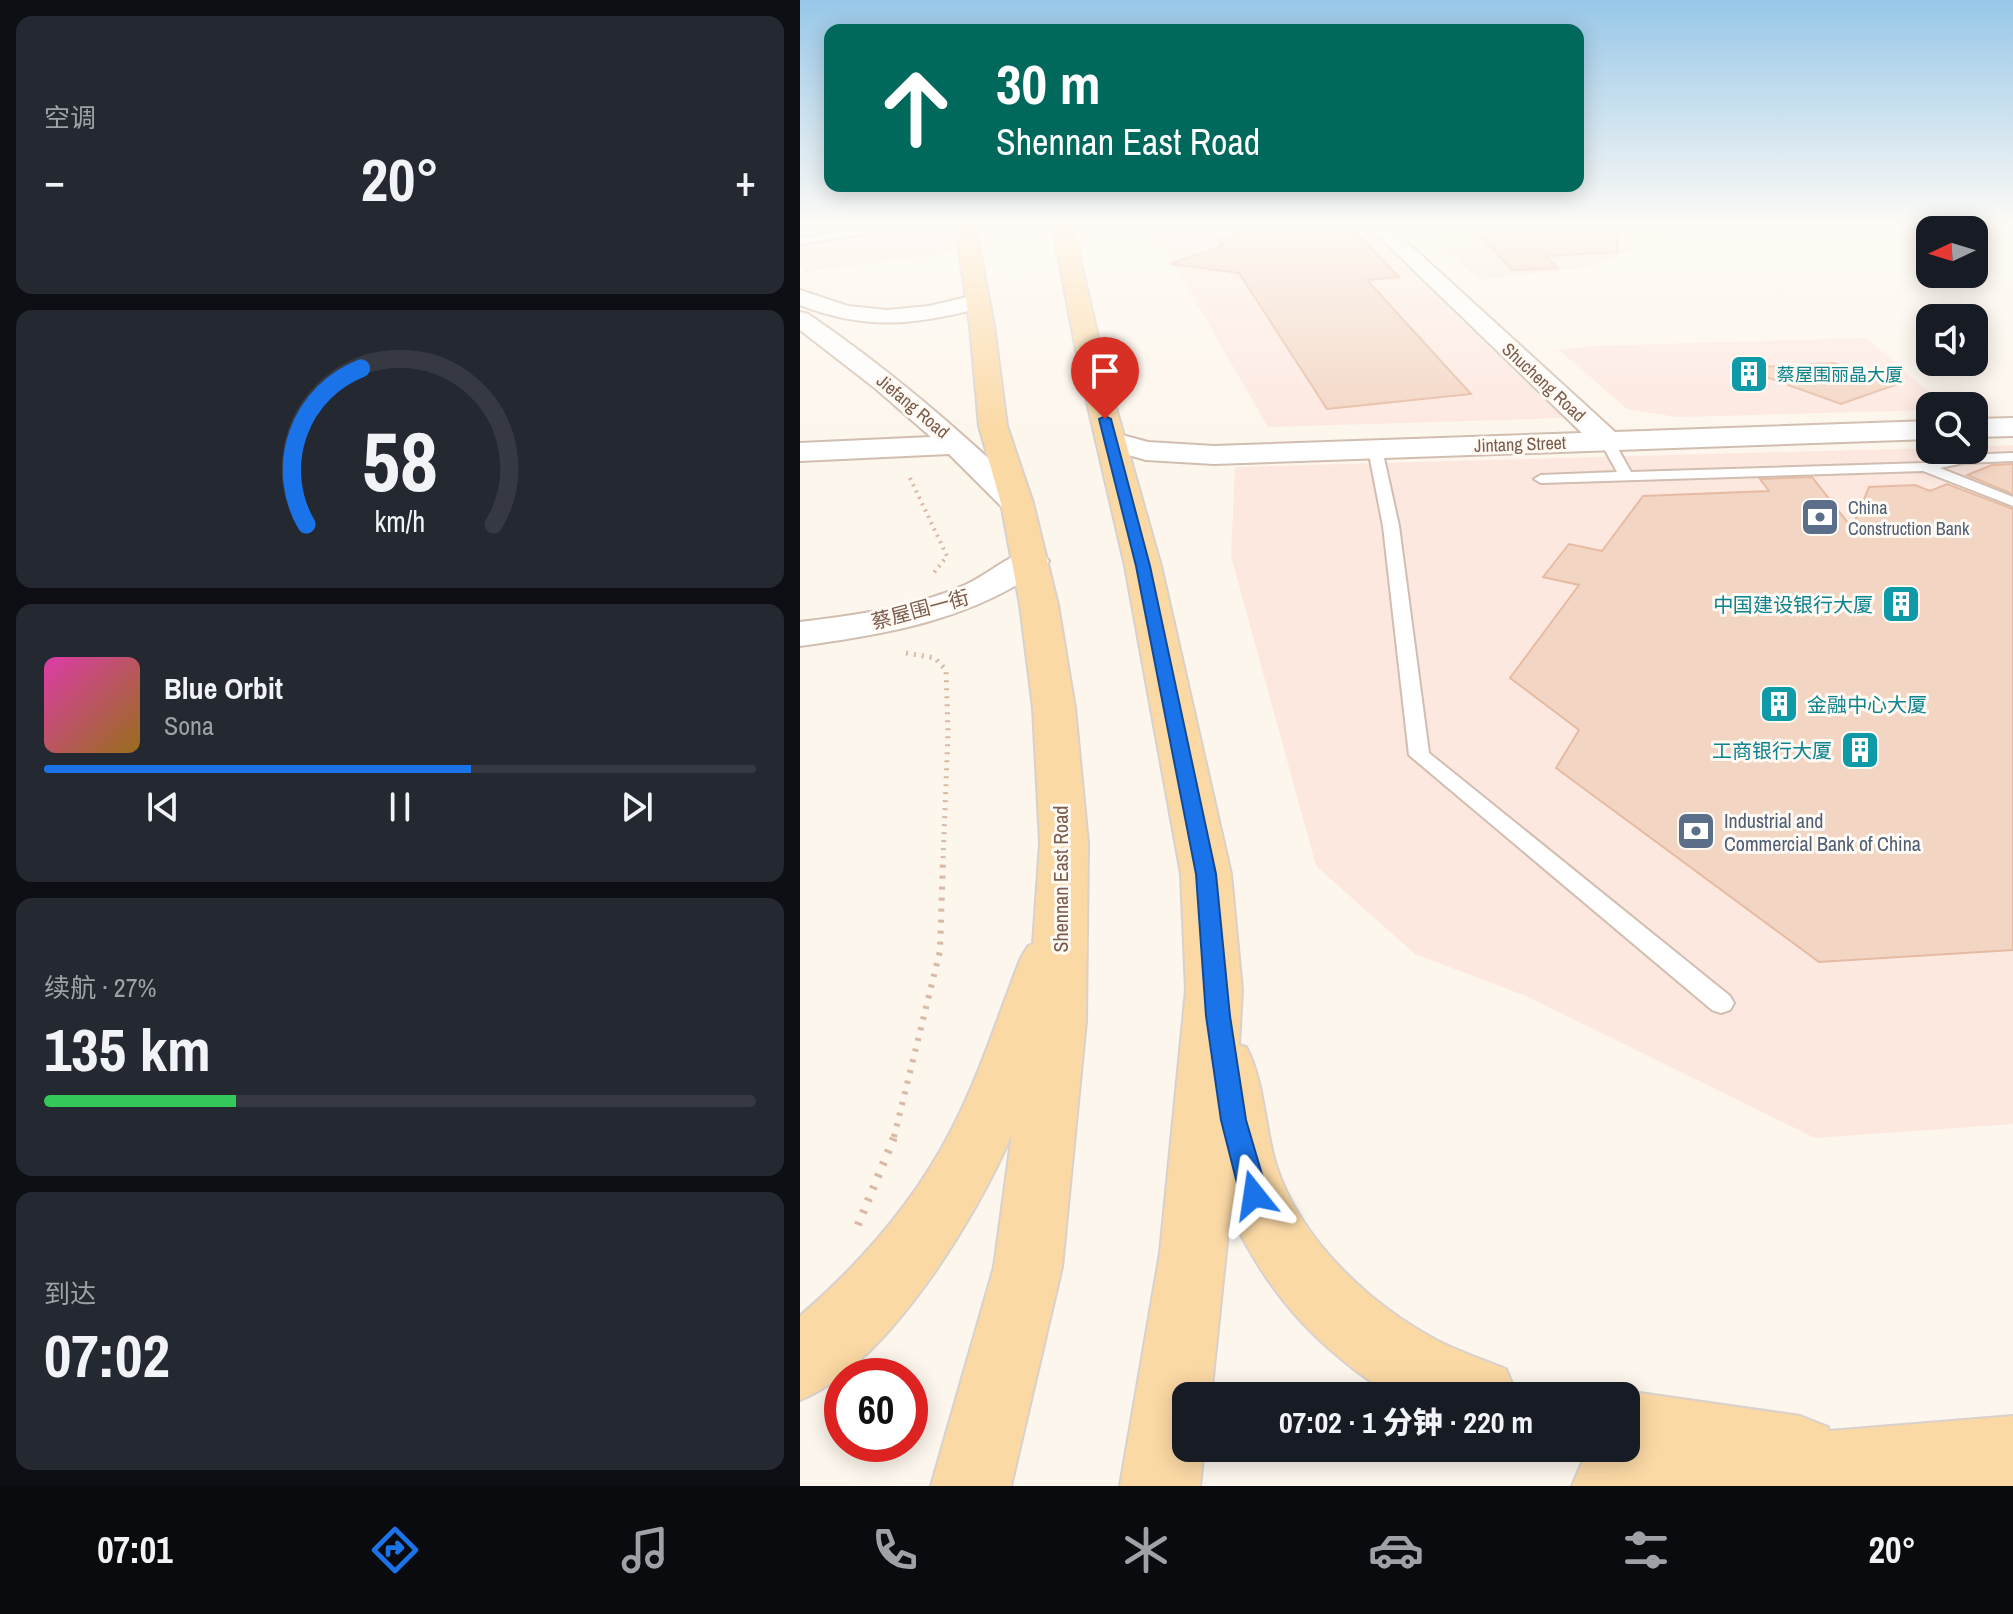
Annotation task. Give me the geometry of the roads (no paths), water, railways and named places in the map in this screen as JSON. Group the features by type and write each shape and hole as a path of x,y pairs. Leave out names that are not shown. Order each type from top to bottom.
{"main road":[{"name":"Shennan East Road","path":"971,1486 1028,1267 1057,1021 1064,843 1054,708 1031,561 993,426 975,293"},
{"path":"1078,293 1143,566 1206,874 1214,990 1234,1120 1254,1195 1286,1251 1322,1298 1370,1340 1440,1382"},
{"path":"800,1364 839,1331 899,1265 944,1204 980,1134 1060,924"},
{"path":"1160,1486 1194,1253 1214,990"},
{"path":"1640,1431 1881,1467"},
{"path":"1612,1486 2013,1455"}],"street":[{"name":"Shucheng Road","path":"1449,293 1607,441"},
{"path":"800,297 850,316 914,315"},
{"path":"855,357 859,339 868,332 914,315 976,302"},
{"name":"Jiefang Road","path":"800,319 855,357 960,445 1017,503"},
{"path":"1988,428 2013,427"},
{"name":"Jintang Street","path":"1111,441 1146,451 1191,455 1916,430"},
{"path":"800,452 960,445"},
{"name":"蔡屋围一街","path":"800,634 947,606 993,588 1031,561"}],"lane":[{"path":"1607,441 1626,476"},
{"path":"1375,449 1391,526 1419,755 1721,1003"},
{"path":"1541,479 1925,467 1963,459 2013,457"},
{"path":"1925,467 2013,502"}],"place":[{"name":"蔡屋围丽晶大厦","path":"1749,374"},
{"name":"China Construction Bank","path":"1820,517"},
{"name":"中国建设银行大厦","path":"1901,604"},
{"name":"金融中心大厦","path":"1779,704"},
{"name":"工商银行大厦","path":"1860,750"},
{"name":"Industrial and Commercial Bank of China","path":"1696,831"}]}
